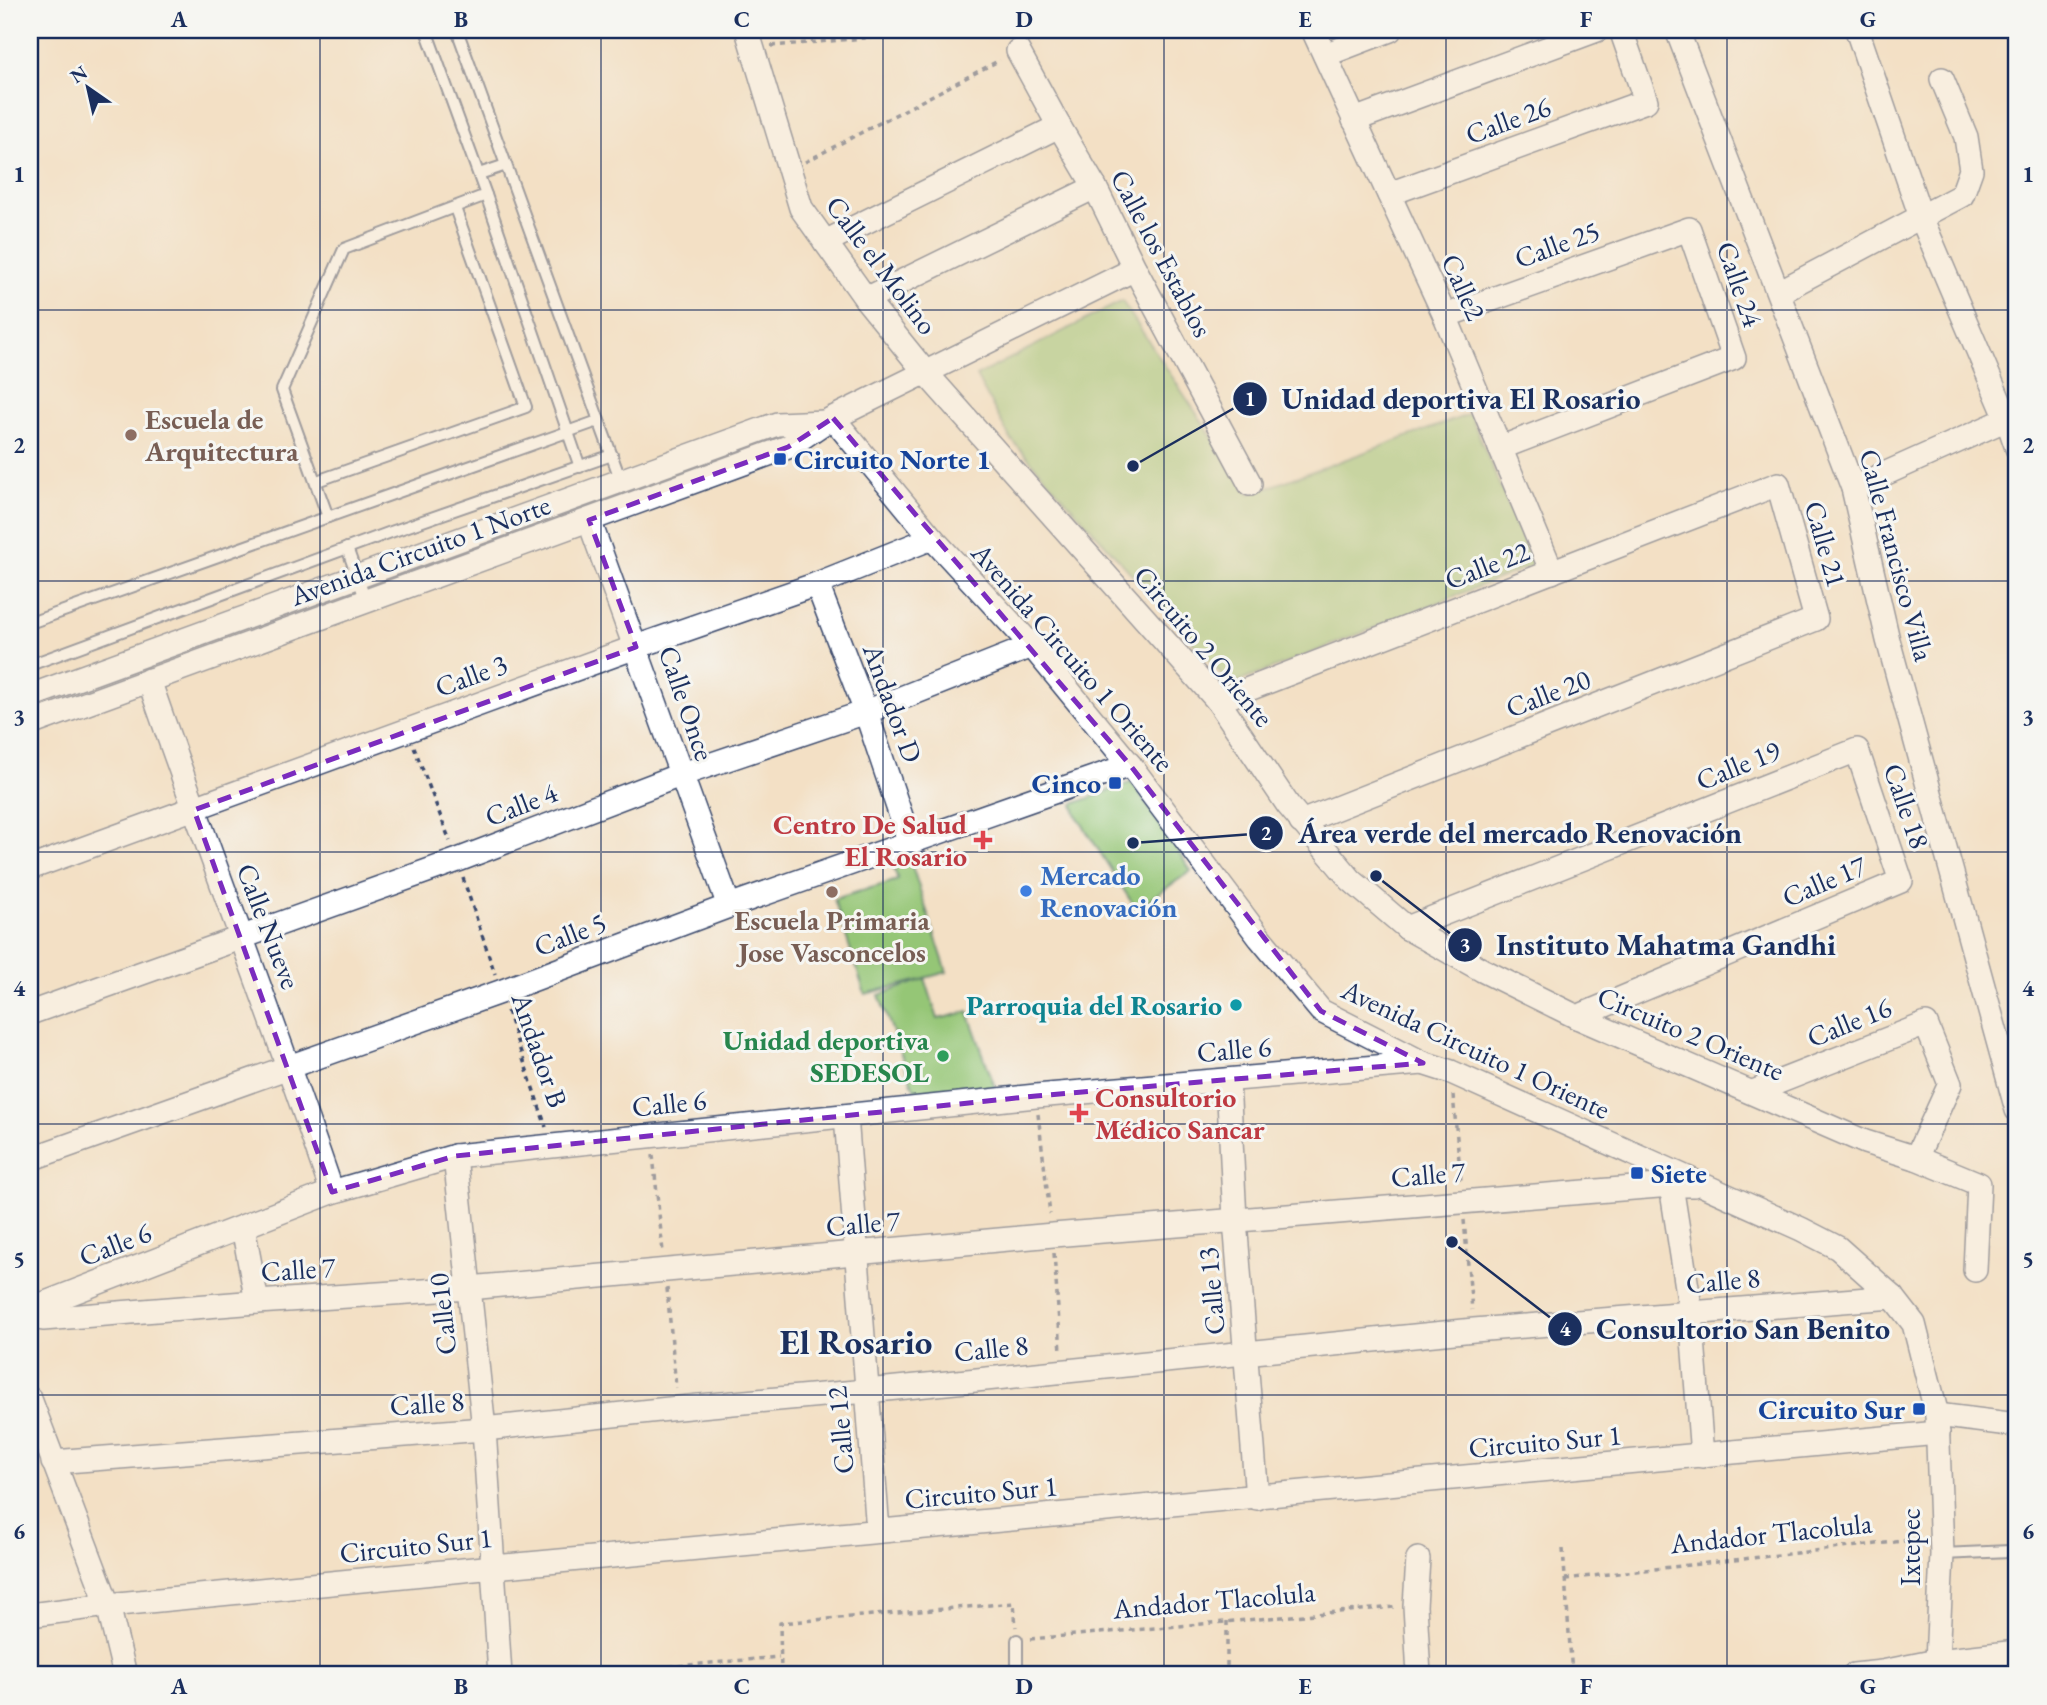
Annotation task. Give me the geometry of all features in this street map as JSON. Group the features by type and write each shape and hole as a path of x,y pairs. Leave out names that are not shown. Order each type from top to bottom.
{"street":[{"name":"Calle2","path":"1313,30 1445,316 1552,572"},
{"path":"1325,55 1390,30"},
{"path":"1354,120 1597,30"},
{"name":"Calle 26","path":"1389,194 1646,101 1621,30"},
{"name":"Calle Francisco Villa","path":"1677,30 1853,488 1888,640 2017,1110"},
{"path":"1857,30 1921,217 2017,448"},
{"name":"Calle el Molino","path":"749,39 801,208 866,299 925,372"},
{"name":"Calle los Establos","path":"1018,51 1095,187 1135,269 1250,484"},
{"path":"1779,292 1962,195 1971,170 1966,137 1942,79"},
{"path":"825,242 1059,126"},
{"path":"866,299 1095,187"},
{"name":"Calle 25","path":"1445,316 1689,229"},
{"name":"Calle 24","path":"1500,448 1734,358 1689,229"},
{"path":"829,420 1135,269"},
{"name":"Circuito 2 Oriente","path":"925,372 1218,701 1301,822 1351,880 1407,928 1482,970 1577,1017 1865,1142 1916,1158 1979,1184 1975,1270"},
{"path":"1853,488 2007,419"},
{"name":"Avenida Circuito 1 Norte","path":"30,696 777,424 829,420"},
{"name":"Avenida Circuito 1 Norte","path":"30,724 788,447 829,420"},
{"name":"Avenida Circuito 1 Oriente","path":"829,420 932,538 1032,646 1130,765 1260,939 1321,1012 1423,1063 1451,1072 1838,1248 1893,1297 1914,1324 1938,1424"},
{"name":"Calle 22","path":"1218,701 1778,484"},
{"name":"Calle 21","path":"1778,484 1816,619"},
{"name":"Calle Once","path":"589,520 729,906"},
{"name":"Calle 3","path":"30,869 636,647 817,584 932,538"},
{"name":"Andador D","path":"817,584 866,712 910,843"},
{"name":"Calle 20","path":"1301,822 1816,619"},
{"name":"Calle 4","path":"30,1013 457,860 680,775 866,712 1032,646"},
{"name":"Calle Nueve","path":"149,680 194,810 290,1067 332,1192"},
{"name":"Calle 18","path":"1857,750 1901,880"},
{"name":"Calle 19","path":"1407,928 1857,750"},
{"name":"Calle 5","path":"30,1159 500,992 729,906 1130,765"},
{"name":"Calle 17","path":"1577,1017 1901,880"},
{"name":"Calle 16","path":"1754,1092 1926,1024 1950,1084 1916,1158"},
{"name":"Calle 6","path":"30,1310 332,1192 455,1156 1036,1096 1423,1063"},
{"name":"Calle 13","path":"1228,1080 1235,1220 1257,1498"},
{"name":"Calle 12","path":"846,1116 878,1531"},
{"name":"Calle10","path":"455,1156 484,1429 500,1675"},
{"path":"1671,1185 1691,1313 1702,1456"},
{"name":"Calle 7","path":"30,1310 43,1319 469,1288 1235,1220 1671,1185 1703,1186"},
{"path":"243,1227 257,1302"},
{"name":"Calle 8","path":"53,1462 484,1429 1474,1330 1893,1297"},
{"path":"30,1399 108,1605 125,1675"},
{"name":"Circuito Sur 1","path":"30,1615 494,1567 1702,1456 1938,1424 2017,1425"},
{"name":"Ixtepec","path":"1937,1668 1942,1546 1938,1424"},
{"path":"1418,1559 1415,1606 1419,1675"},
{"path":"1854,1675 1937,1668 2017,1652"}],"lane":[{"path":"426,30 479,174 580,467"},
{"path":"457,30 621,481"},
{"path":"479,174 506,165"},
{"path":"328,517 282,390 344,249 486,195"},
{"path":"317,481 526,407 454,208"},
{"path":"30,623 598,421"},
{"path":"30,666 347,548 612,455"},
{"path":"347,548 366,601"},
{"path":"1942,1546 2010,1551"},
{"path":"1017,1640 1017,1675"},
{"path":"580,1675 587,1675"}],"path":[{"path":"749,39 958,30"},
{"path":"788,171 1018,51"},
{"name":"Andador B","path":"407,730 457,860 552,1145"},
{"name":"Andador Tlacolula","path":"1565,1579 1942,1546"},
{"path":"1563,1549 1572,1675"},
{"path":"781,1675 780,1623 1014,1603 1017,1640"},
{"name":"Andador Tlacolula","path":"1017,1640 1415,1606"},
{"path":"1227,1621 1227,1675"},
{"path":"587,1675 779,1657"}],"highlighted area":[{"path":"833,418 1130,765 1321,1011 1423,1063 1036,1096 455,1156 332,1192 194,810 636,647 589,520 788,447"}],"green space":[{"path":"1122,301 1250,494 1470,414 1533,565 1231,685 1010,438 976,376"},
{"path":"1132,782 1191,871 1136,909 1077,816 1073,804"},
{"path":"910,860 947,972 925,978 938,1019 968,1012 997,1093 916,1094 879,995 925,979 865,994 834,899 898,880 893,866"}],"place":[{"name":"Escuela de Arquitectura","path":"131,435"},
{"name":"Circuito Norte 1","path":"780,459"},
{"name":"Unidad deportiva El Rosario","path":"1133,466"},
{"name":"Cinco","path":"1115,783"},
{"name":"Centro De Salud El Rosario","path":"983,840"},
{"name":"Área verde del mercado Renovación","path":"1133,843"},
{"name":"Instituto Mahatma Gandhi","path":"1376,876"},
{"name":"Mercado Renovación","path":"1026,891"},
{"name":"Escuela Primaria Jose Vasconcelos","path":"832,892"},
{"name":"Parroquia del Rosario","path":"1236,1005"},
{"name":"Unidad deportiva SEDESOL","path":"943,1056"},
{"name":"Consultorio Médico Sancar","path":"1079,1113"},
{"name":"Siete","path":"1637,1173"},
{"name":"Consultorio San Benito","path":"1452,1242"},
{"name":"Circuito Sur","path":"1919,1409"}],"district":[{"name":"El Rosario","path":"856,1341"}]}
